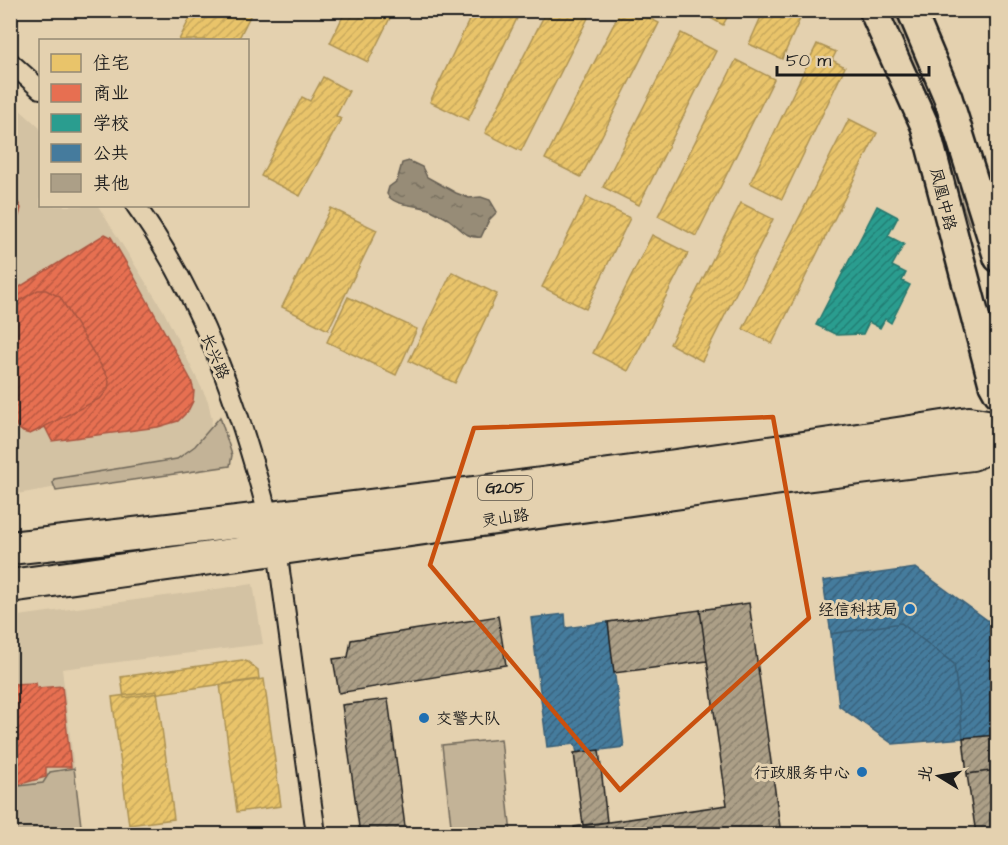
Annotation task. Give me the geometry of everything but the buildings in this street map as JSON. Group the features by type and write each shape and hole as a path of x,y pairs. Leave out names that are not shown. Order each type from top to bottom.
{"highway":[{"name":"灵山路","path":"10,548 269,519 734,458 969,423 998,428"},
{"name":"灵山路","path":"10,586 788,477 972,454 998,443"}],"main road":[{"name":"凤凰中路","path":"873,10 925,126 993,384 998,393"},
{"name":"凤凰中路","path":"911,10 948,99 998,258"}],"street":[{"path":"10,62 39,88"},
{"name":"长兴路","path":"137,207 193,303 223,369 244,431 269,519"},
{"path":"277,549 316,834"}],"highlighted area":[{"path":"773,417 809,618 620,790 430,565 474,428"}],"shaded area":[{"path":"886,11 900,11 950,133 977,225 969,224 935,129"},
{"path":"10,101 39,127 39,207 99,207 163,310 208,401 212,420 208,439 174,467 11,495"},
{"path":"220,417 232,455 230,466 56,491 54,479 177,459 195,446"},
{"path":"253,584 263,644 62,669 82,834 11,834 11,617"},
{"path":"501,739 511,834 452,834 442,745"},
{"path":"74,768 82,834 11,834 11,787 43,783 50,772"}],"water":[{"path":"409,161 422,167 427,177 456,193 469,198 481,197 490,200 497,212 489,220 481,237 467,234 448,219 431,210 400,203 390,198 387,194 389,187 397,181 402,163"}],"place":[{"name":"经信科技局","path":"910,609"},
{"name":"交警大队","path":"424,718"},
{"name":"行政服务中心","path":"862,772"}]}
